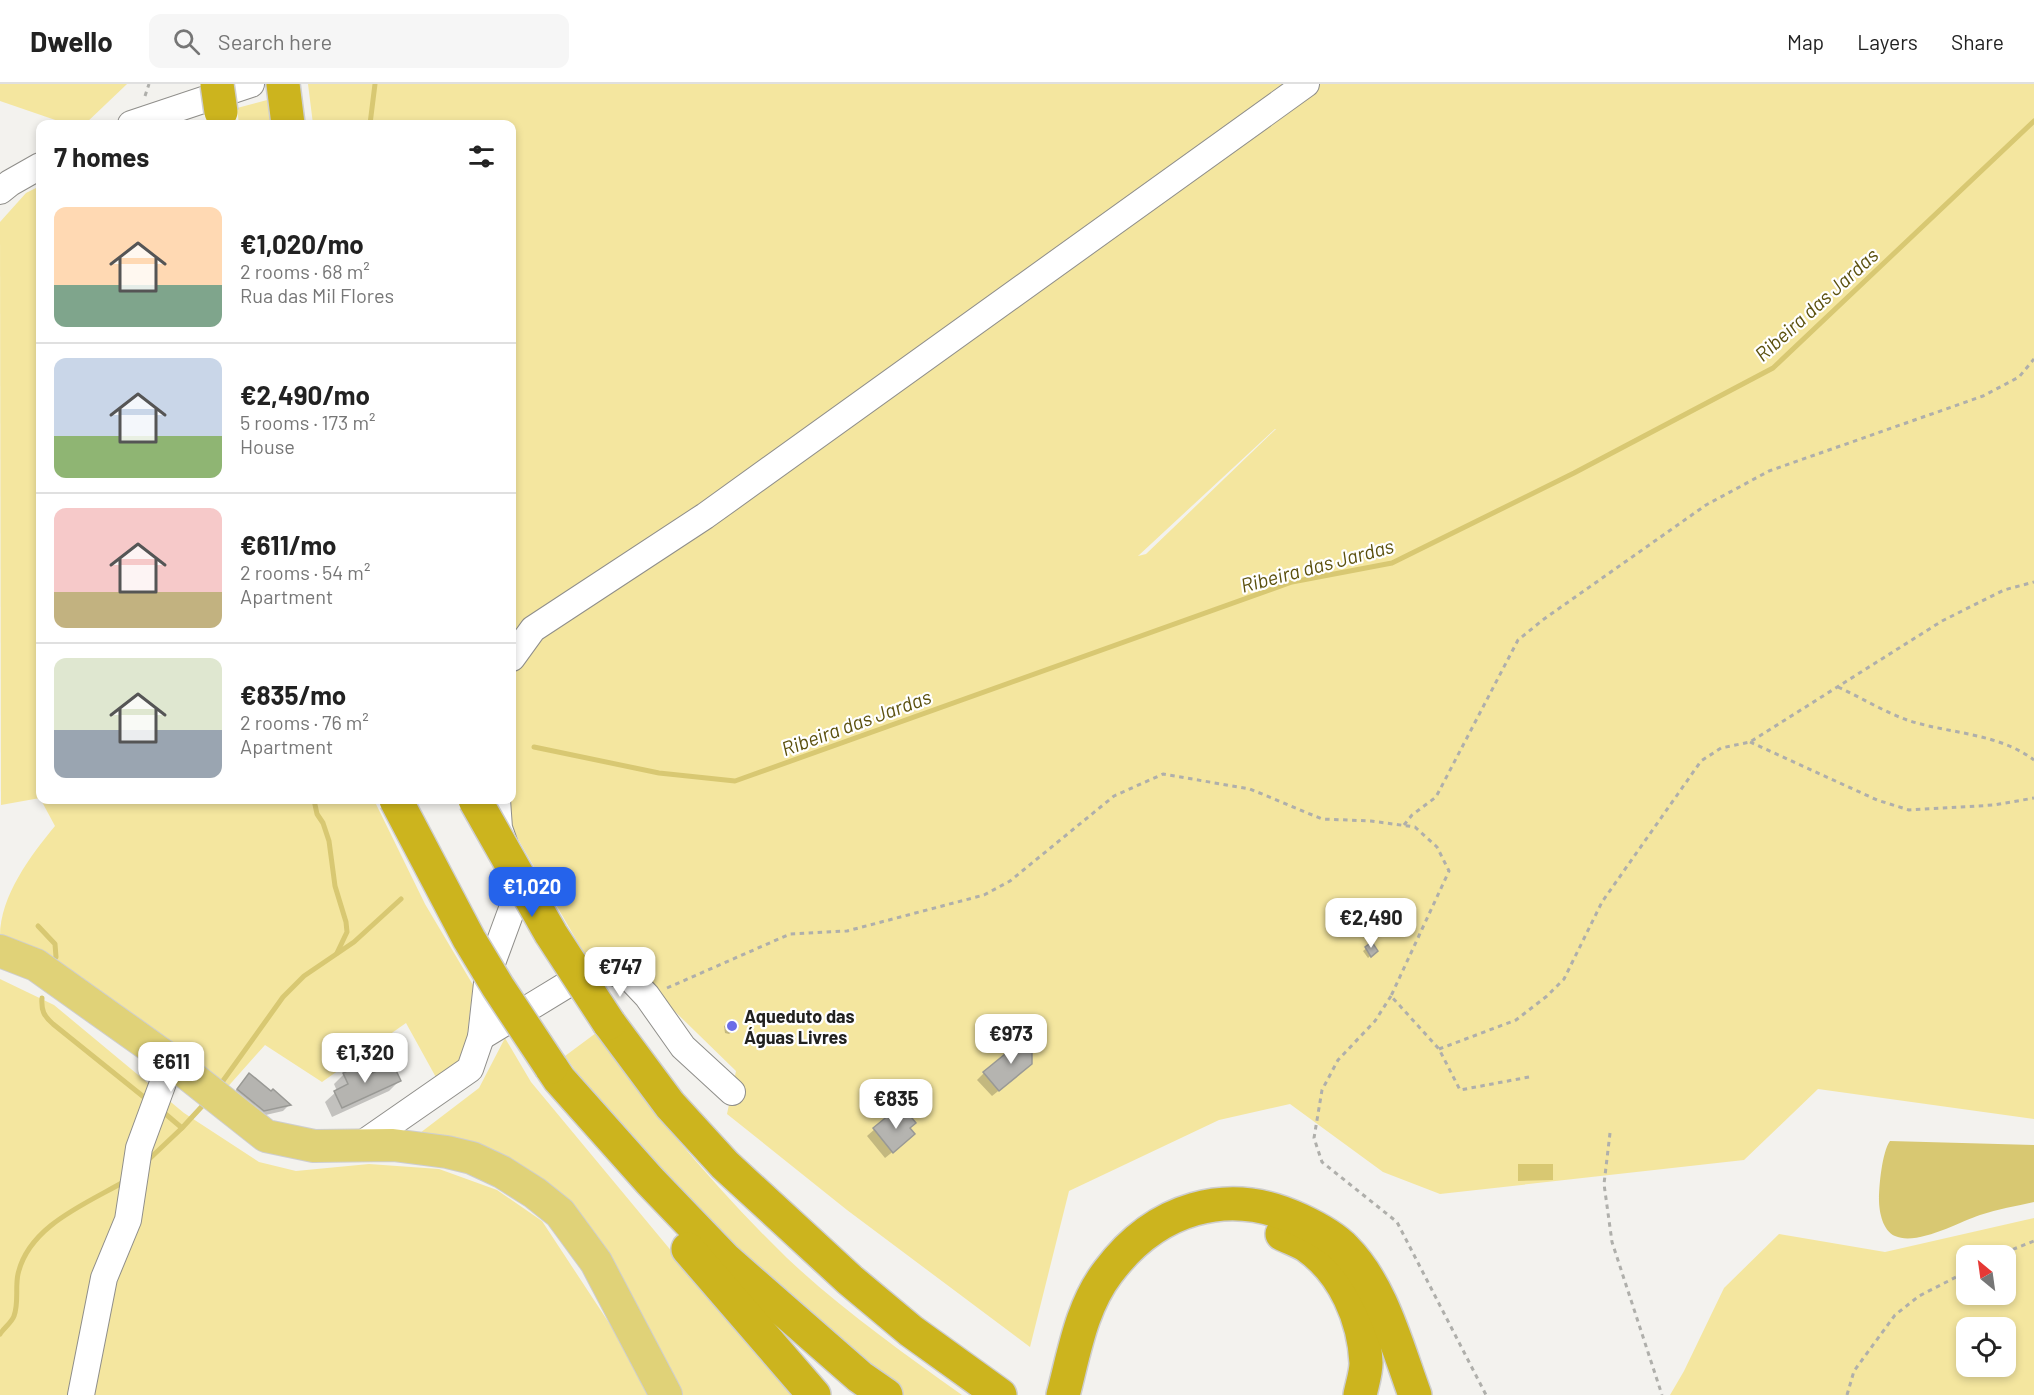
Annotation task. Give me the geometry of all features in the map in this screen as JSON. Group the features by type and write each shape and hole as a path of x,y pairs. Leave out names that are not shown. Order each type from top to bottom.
{"highway":[{"path":"398,804 469,939 555,1073 577,1114 648,1201 814,1395"},
{"path":"477,804 551,934 609,1023 670,1105 725,1165 842,1273 911,1331 999,1393"},
{"path":"555,1073 650,1181 725,1258 860,1377 886,1395"},
{"path":"1072,1393 1084,1315 1106,1273 1136,1239 1170,1218 1204,1206 1242,1203 1281,1211 1317,1228 1345,1248 1368,1279 1394,1335 1415,1395"},
{"path":"1072,1393 1127,1278 1148,1256 1177,1240 1208,1228 1240,1225 1273,1230 1307,1246 1331,1269 1351,1297 1361,1327 1366,1365 1360,1395"}],"main road":[{"path":"0,951 36,965 171,1061 266,1136 314,1146 362,1144 425,1147 472,1158 502,1172 535,1193 560,1213 596,1262 666,1395"}],"street":[{"path":"143,120 251,84"},
{"path":"516,652 533,629 705,516 1306,84"},
{"path":"0,191 36,168"},
{"path":"362,1144 470,1069 481,1037 488,974 520,887 499,828 497,804"},
{"path":"481,1037 596,968 630,977 647,996 683,1047 732,1092"},
{"path":"81,1395 104,1278 128,1220 139,1148 171,1061"}],"path":[{"path":"1403,826 1412,815 1436,797 1518,640 1544,619 1706,505 1769,471 1983,396 2019,377 2034,359"},
{"path":"1439,1048 1516,1020 1547,996 1564,979 1602,902 1701,761 1721,748 1750,742 1942,621 2004,590 2034,582"},
{"path":"1838,687 1909,721 1991,739 2022,751 2034,760"},
{"path":"1750,742 1877,800 1910,810 1994,804 2034,798"},
{"path":"647,996 790,934 847,932 984,895 1010,881 1114,796 1163,774 1250,789 1322,819 1371,821 1415,827 1437,847 1449,871 1391,996 1375,1021 1338,1060 1322,1090 1314,1138 1322,1162 1397,1222 1486,1395"},
{"path":"1391,996 1439,1048 1460,1090 1529,1077"},
{"path":"1610,1133 1604,1185 1612,1242 1662,1395"},
{"path":"2016,1248 2034,1241"},
{"path":"1847,1395 1854,1371 1894,1315 1919,1296 1956,1277"}],"shaded area":[{"path":"0,84 127,84 89,120 55,120 0,101"},
{"path":"308,84 2034,84 2034,1119 1818,1089 1744,1160 1440,1194 1383,1172 1290,1104 1219,1120 1069,1191 1030,1347 847,1210 727,1114 736,1071 620,958 588,960 507,820 505,804 516,804 516,120 312,120","holes":["1275,429 1276,429 1146,554 1138,556"]},
{"path":"271,99 274,120 238,120 237,108"},
{"path":"36,188 36,799 1,805 0,222 26,193"},
{"path":"43,804 376,804 425,904 473,985 465,1055 438,1081 406,1023 322,1082 265,1045 224,1091 167,1046 29,945 0,936 5,906 18,877 55,826"},
{"path":"0,979 54,1005 184,1113 259,1162 296,1171 369,1164 439,1169 497,1190 542,1221 615,1332 648,1395 0,1395"},
{"path":"596,1033 686,1150 787,1258 850,1312 962,1395 899,1395 781,1300 609,1118 565,1056"},
{"path":"505,1038 531,1082 791,1395 676,1395 567,1209 420,1133 479,1088"},
{"path":"1890,1141 2034,1145 2034,1202 1971,1218 1926,1236 1904,1238 1895,1236 1887,1230 1879,1205 1882,1169"},
{"path":"1518,1164 1553,1164 1553,1180 1518,1181"},
{"path":"2034,1218 2034,1395 1670,1395 1724,1288 1779,1234 1885,1252"}],"building":[{"path":"1372,942 1378,951 1371,957 1365,947"},
{"name":"Aqueduto das Águas Livres","path":"734,1020 738,1026 734,1032 730,1032 726,1024"},
{"path":"1026,1037 1032,1045 1032,1064 999,1091 983,1072"},
{"path":"365,1063 370,1074 393,1064 401,1081 342,1108 334,1091 348,1084 343,1073"},
{"path":"249,1073 271,1091 273,1089 291,1105 264,1111 237,1089"},
{"path":"895,1110 900,1117 907,1112 916,1123 910,1128 915,1134 893,1153 873,1128"}],"waterway":[{"path":"370,120 375,84"},
{"name":"Ribeira das Jardas","path":"534,747 659,773 735,781 1292,582 1392,563 1574,473 1773,368 2034,121"},
{"path":"315,804 329,841 335,886 346,922 347,932 337,953"},
{"name":"Ribeira das Jardas","path":"220,1085 283,997 304,976 354,942 401,899"},
{"path":"38,926 55,944 56,957"},
{"path":"42,998 45,1016 50,1021 150,1102"},
{"name":"Ribeira das Jardas","path":"145,1163 205,1103"},
{"path":"162,1111 182,1128"},
{"name":"Ribeira das Jardas","path":"0,1334 14,1316 18,1274 24,1257 34,1242 62,1217 127,1180"}],"place":[{"name":"Aqueduto das Águas Livres","path":"732,1026"}]}
